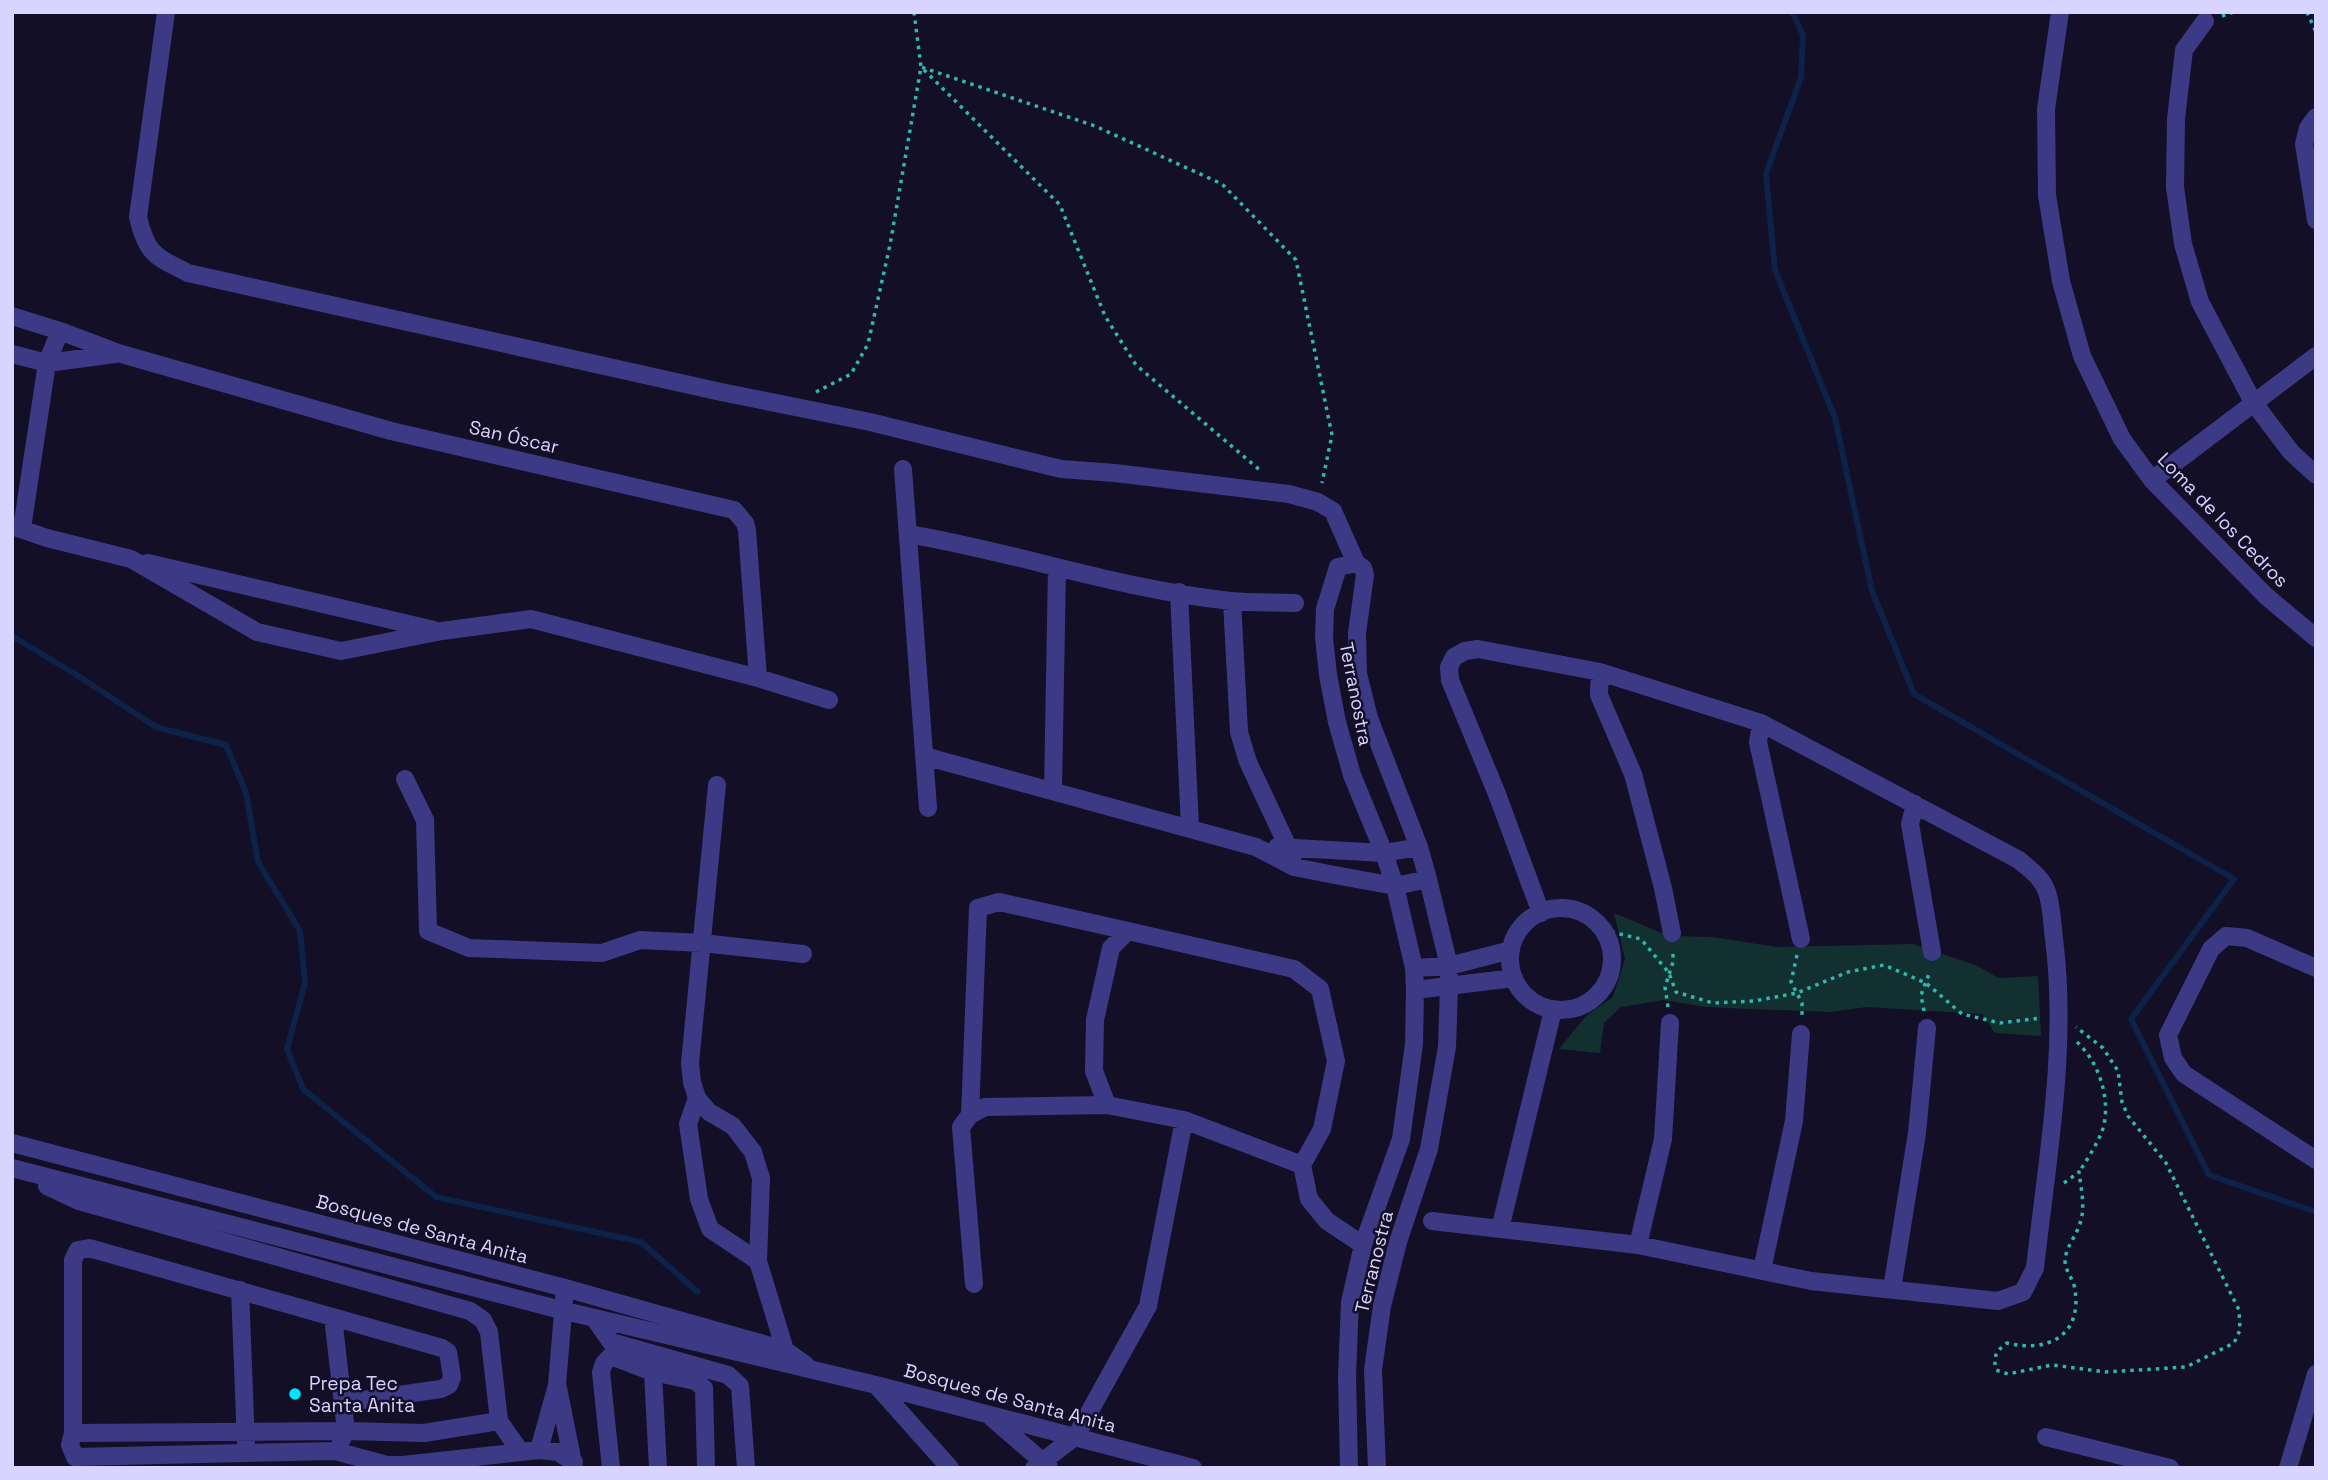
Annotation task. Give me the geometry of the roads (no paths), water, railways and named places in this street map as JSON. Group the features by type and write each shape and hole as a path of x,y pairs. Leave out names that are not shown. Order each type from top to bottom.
{"street":[{"path":"166,12 138,217 143,239 155,256 188,273 870,422 1061,468 1289,495 1318,502 1333,511 1356,563"},
{"name":"Loma de los Cedros","path":"2060,12 2046,121 2047,195 2061,281 2082,356 2122,439 2152,480 2266,596 2316,638"},
{"path":"2205,21 2184,50 2176,119 2175,187 2183,244 2200,302 2253,402 2291,452 2316,475"},
{"path":"2316,117 2308,128 2304,144 2316,220"},
{"name":"San Óscar","path":"12,316 118,353 391,430 734,510 745,523 747,530 758,678"},
{"path":"60,331 47,363 17,527 47,538 131,559 442,631"},
{"name":"San Óscar","path":"12,354 47,363 118,353"},
{"path":"2152,480 2316,356"},
{"path":"903,470 928,808"},
{"path":"908,534 958,542 1057,568 1179,592 1232,601 1296,603"},
{"path":"131,559 257,632 341,651 442,631 531,619 758,678 829,700"},
{"name":"Terranostra","path":"1349,1468 1347,1376 1350,1302 1363,1245 1401,1139 1414,1044 1415,990 1414,968 1395,886 1352,775 1328,675 1324,637 1325,609 1338,567 1356,563 1363,568 1365,575 1357,633 1359,674 1369,718 1381,755 1419,847 1449,965 1447,1047 1429,1149 1398,1242 1382,1306 1373,1370 1377,1468"},
{"path":"1053,791 1057,568"},
{"path":"1179,592 1190,828"},
{"path":"1232,601 1239,732 1248,762 1288,847 1294,867"},
{"path":"1433,1221 1638,1245 1811,1281 1998,1301 2023,1292 2035,1268 2058,1055 2057,962 2048,893 2040,878 2019,860 1761,723 1600,672 1478,649 1465,651 1454,657 1449,667 1450,680 1497,794 1541,913"},
{"path":"1600,672 1599,695 1633,774 1672,933"},
{"path":"1761,723 1758,742 1801,939"},
{"path":"924,756 1256,846 1384,853 1419,847"},
{"path":"405,779 425,820 428,931 469,948 602,953 640,940 702,943 803,954"},
{"path":"718,785 690,1063 692,1082 697,1098 709,1112 733,1126 753,1152 761,1178 758,1261 784,1357"},
{"path":"1915,804 1910,824 1932,952"},
{"path":"1256,846 1294,867 1395,886 1428,879"},
{"path":"970,1115 978,908 999,902 1294,969 1320,989 1336,1061 1322,1129 1302,1165 1309,1199 1327,1221 1363,1245"},
{"path":"1568,909 1593,919 1603,930 1611,947 1612,968 1605,986 1591,1001 1573,1009 1553,1010 1536,1004 1523,993 1514,978 1511,950 1522,928 1541,913 1568,909"},
{"path":"1107,1105 1094,1071 1095,1020 1111,948 1128,931"},
{"path":"2316,978 2309,965 2247,938 2226,936 2211,949 2168,1035 2173,1058 2184,1074 2316,1160"},
{"path":"1414,968 1449,965 1511,950"},
{"path":"1415,990 1449,988 1514,978"},
{"path":"1500,1229 1553,1010"},
{"path":"1638,1245 1663,1139 1670,1023"},
{"path":"1892,1289 1917,1133 1927,1028"},
{"path":"1762,1270 1794,1121 1801,1034"},
{"path":"697,1098 688,1124 699,1199 710,1229 758,1261"},
{"path":"974,1284 961,1127 970,1115 985,1107 1107,1105 1184,1120 1302,1165"},
{"path":"989,1414 1042,1466 1076,1436 1148,1306 1184,1120"},
{"name":"Bosques de Santa Anita","path":"12,1143 565,1288 784,1357 815,1371 1193,1468"},
{"name":"Bosques de Santa Anita","path":"12,1169 228,1233 594,1318 784,1357"},
{"path":"237,1203 228,1233 470,1311 483,1320 489,1332 499,1421 520,1451"},
{"path":"342,1403 441,1390 449,1385 452,1377 449,1352 89,1248 78,1250 73,1260 73,1433 70,1445 75,1457 335,1451 387,1465 403,1465 540,1450 558,1452 574,1465"},
{"path":"540,1450 557,1385 561,1310 565,1288"},
{"path":"240,1290 246,1454"},
{"path":"334,1317 346,1431 335,1451"},
{"path":"594,1318 611,1342 728,1375 740,1386 746,1468"},
{"path":"611,1468 600,1372 611,1356 653,1372 695,1381 704,1388 706,1468"},
{"path":"653,1372 658,1468"},
{"path":"2288,1468 2316,1374"},
{"path":"557,1385 574,1465"},
{"path":"876,1385 906,1416 941,1465"},
{"path":"73,1433 425,1433 499,1421"},
{"path":"2046,1437 2170,1468"}],"waterway":[{"path":"1792,12 1803,35 1801,77 1766,174 1775,270 1835,418 1872,591 1914,694 2234,879 2131,1019 2209,1175 2316,1212"},
{"path":"12,636 156,727 226,745 246,793 258,862 300,931 305,983 287,1049 303,1089 436,1197 641,1242 698,1292"}],"place":[{"name":"Prepa Tec Santa Anita","path":"295,1394"}]}
